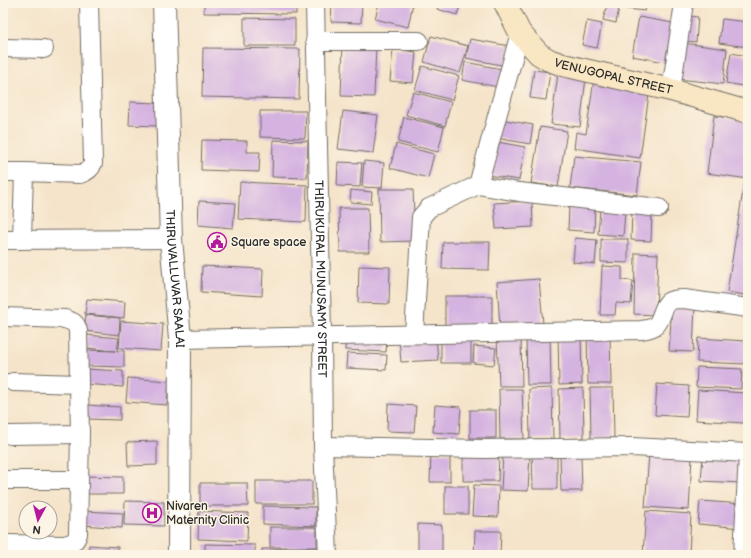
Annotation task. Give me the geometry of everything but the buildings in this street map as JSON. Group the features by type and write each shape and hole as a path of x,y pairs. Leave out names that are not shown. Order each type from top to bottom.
{"main road":[{"name":"VENUGOPAL STREET","path":"505,3 520,34 539,54 549,60 563,65 671,90 748,112"}],"street":[{"path":"3,172 80,174 92,167 89,3"},
{"name":"THIRUVALLUVAR SAALAI","path":"164,3 171,239 180,339 179,555"},
{"name":"THIRUKURAL MUNUSAMY STREET","path":"314,3 322,336 323,446 328,555"},
{"path":"671,90 684,3"},
{"path":"478,185 520,34"},
{"path":"315,41 418,41"},
{"path":"3,48 44,48"},
{"path":"22,240 24,172"},
{"path":"414,334 421,217 429,208 478,185 527,193 659,208"},
{"path":"3,240 171,239"},
{"path":"180,339 641,330 655,326 660,321 664,308 668,302 674,299 684,299 748,308"},
{"path":"3,317 65,319 77,325 80,434 78,534 76,539 73,543 64,544 3,544"},
{"path":"13,382 79,384"},
{"path":"10,435 80,434"},
{"path":"743,555 748,444"},
{"path":"323,446 485,449 632,447 748,453"},
{"path":"3,480 79,480"}],"place":[{"name":"Square space","path":"217,242"},
{"name":"Nivaren Maternity Clinic","path":"152,513"}]}
